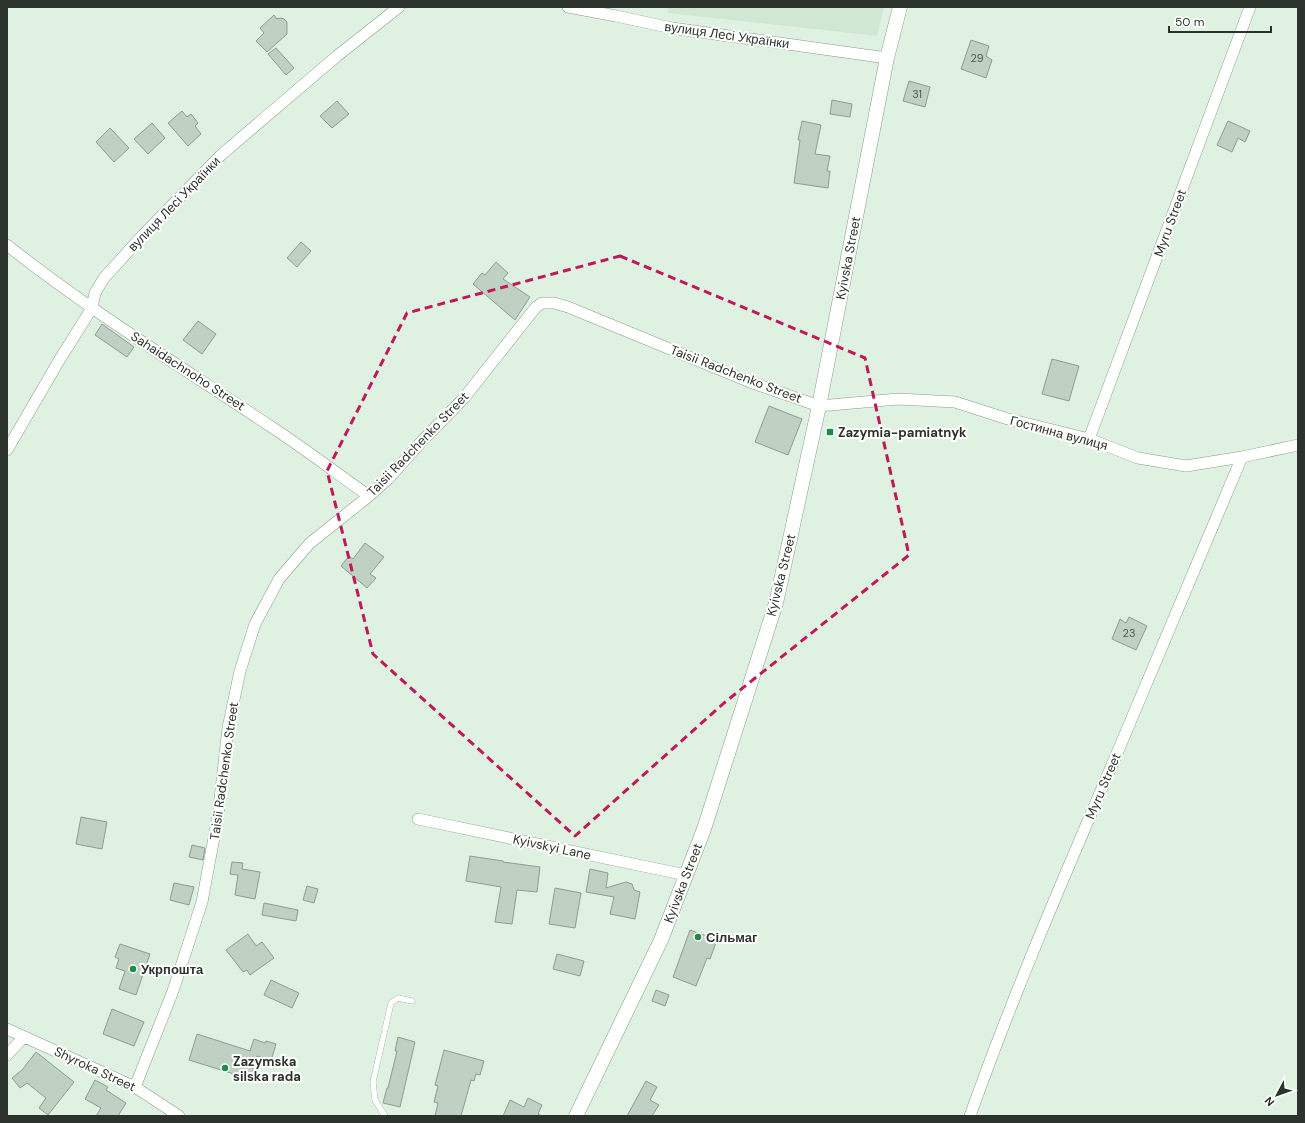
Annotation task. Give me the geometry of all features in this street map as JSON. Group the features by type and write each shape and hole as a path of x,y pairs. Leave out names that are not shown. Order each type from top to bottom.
{"street":[{"name":"вулиця Лесі Українки","path":"7,450 60,359 92,308 95,293 104,278 143,235 221,155 337,56 400,7"},
{"name":"вулиця Лесі Українки","path":"568,7 616,11 672,28 887,58"},
{"name":"Kyivska Street","path":"576,1116 661,940 704,829 776,603 819,406 887,58 900,7"},
{"name":"Myru Street","path":"1090,439 1250,7"},
{"name":"Sahaidachnoho Street","path":"7,245 92,308 272,427 369,496"},
{"name":"Taisii Radchenko Street","path":"135,1087 173,991 202,902 218,816 228,728 240,671 255,624 279,578 310,543 388,479 422,441 464,398 531,312 542,303 554,303 568,307 750,382 819,406"},
{"name":"Гостинна вулиця","path":"819,406 898,399 955,402 1008,419 1090,439 1138,458 1186,466 1242,457 1298,445"},
{"name":"Myru Street","path":"970,1116 994,1050 1058,892 1242,457"},
{"name":"Kyivskyi Lane","path":"418,819 686,875"},
{"name":"Shyroka Street","path":"7,1029 135,1087 179,1116"},
{"path":"7,1055 24,1037"}],"lane":[{"path":"385,1116 375,1100 373,1082 391,1003 398,998 412,1001"}],"highlighted area":[{"path":"620,256 865,358 909,555 724,703 575,836 373,654 327,471 407,313"}],"shaded area":[{"path":"668,7 884,7 877,36 668,13"}],"building":[{"path":"274,15 277,19 284,19 287,22 287,34 267,52 256,41 264,33 260,28"},
{"path":"971,40 989,46 986,56 992,60 986,78 961,69"},
{"path":"276,48 294,68 286,75 268,54"},
{"path":"909,81 930,87 925,107 903,101"},
{"path":"832,100 852,104 850,117 830,114"},
{"path":"337,101 349,114 332,128 320,116"},
{"path":"182,111 187,117 191,114 198,123 195,126 201,134 188,146 168,123"},
{"path":"802,121 821,125 815,154 830,156 827,171 830,171 828,188 794,183 800,140 798,140"},
{"path":"1228,121 1250,131 1245,142 1238,138 1232,152 1217,145"},
{"path":"152,123 165,138 148,154 134,139"},
{"path":"110,128 129,148 114,162 96,142"},
{"path":"301,242 311,251 297,267 287,258"},
{"path":"496,262 508,273 503,279 530,297 515,320 473,284 482,273 485,275"},
{"path":"198,321 216,334 202,354 183,340"},
{"path":"102,324 134,347 127,357 95,335"},
{"path":"1052,359 1079,366 1069,401 1042,394"},
{"path":"769,406 802,419 788,455 755,442"},
{"path":"365,543 384,557 370,574 376,578 367,588 341,566 349,556 353,559"},
{"path":"1129,617 1147,626 1136,650 1112,639 1120,619 1126,623"},
{"path":"81,817 107,822 102,849 76,844"},
{"path":"192,845 205,848 203,860 189,857"},
{"path":"470,856 540,867 537,892 517,890 512,924 495,922 501,887 466,881"},
{"path":"232,862 243,863 242,869 260,872 255,899 235,895 238,875 230,874"},
{"path":"590,869 608,873 606,888 626,882 632,884 634,890 640,892 635,919 610,914 614,897 586,892"},
{"path":"174,883 194,887 189,905 170,900"},
{"path":"307,886 318,889 314,903 303,900"},
{"path":"555,888 581,893 575,928 549,924"},
{"path":"264,903 298,910 296,921 262,915"},
{"path":"690,930 717,940 710,959 707,958 696,986 673,977"},
{"path":"248,934 256,946 262,942 274,958 250,975 247,970 243,972 226,950"},
{"name":"Укрпошта","path":"120,944 150,954 136,995 119,989 125,971 116,968 119,959 115,957"},
{"path":"557,954 584,961 580,976 553,969"},
{"path":"271,980 299,993 292,1008 264,995"},
{"path":"656,990 669,995 665,1006 652,1001"},
{"path":"112,1009 144,1022 134,1046 103,1034"},
{"path":"197,1034 250,1051 254,1039 265,1043 266,1041 276,1044 271,1061 257,1056 250,1079 189,1060"},
{"path":"398,1037 415,1042 400,1107 383,1103 397,1051 395,1051"},
{"path":"444,1050 484,1061 480,1075 476,1074 474,1081 471,1080 461,1116 435,1116 438,1103 434,1102 438,1086 435,1085"},
{"path":"36,1052 74,1082 48,1115 39,1108 46,1098 27,1083 20,1088 12,1078 22,1070"},
{"path":"95,1080 108,1087 106,1090 126,1103 118,1116 96,1116 101,1108 85,1099"},
{"path":"646,1081 657,1087 650,1100 659,1105 652,1116 627,1116"},
{"path":"528,1098 542,1105 538,1114 542,1116 503,1116 510,1100 524,1107"}],"place":[{"name":"Zazymia-pamiatnyk","path":"830,432"},
{"name":"Сільмаг","path":"698,937"},
{"name":"Укрпошта","path":"133,969"},
{"name":"Zazymska silska rada","path":"225,1068"}]}
